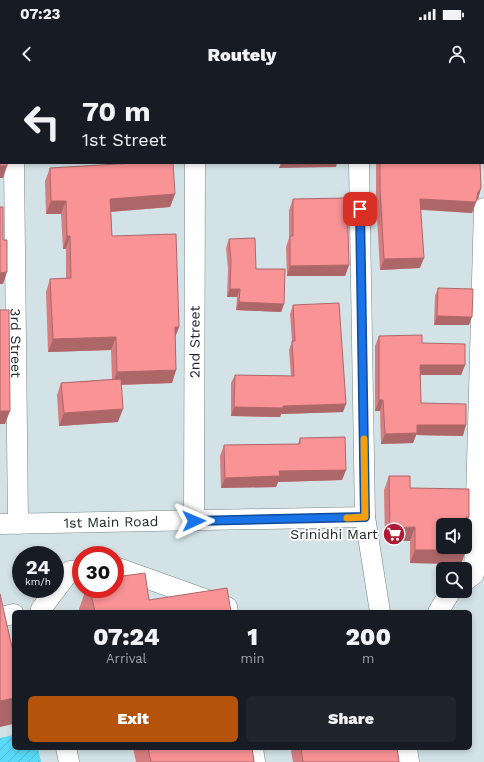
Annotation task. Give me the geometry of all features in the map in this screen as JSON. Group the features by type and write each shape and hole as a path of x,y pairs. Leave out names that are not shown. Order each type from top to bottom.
{"street":[{"name":"3rd Street","path":"9,524 14,164"},
{"name":"2nd Street","path":"194,521 195,164"},
{"path":"359,164 365,517 380,610"},
{"path":"472,576 474,574 484,208"},
{"name":"1st Main Road","path":"9,524 365,517"},
{"path":"124,570 227,607 228,610"},
{"path":"37,610 70,571 72,571"},
{"path":"472,585 484,585"},
{"path":"439,610 447,598"},
{"path":"0,617 12,614"},
{"path":"66,750 69,762"},
{"path":"253,750 256,762"},
{"path":"408,750 409,762"}],"shaded area":[{"path":"12,735 12,750 38,750 41,762 0,762 0,738"}],"building":[{"path":"0,164 7,164 7,166 0,166"},
{"path":"117,164 173,164 175,194 110,199 112,236 176,234 179,327 175,327 176,370 117,372 116,337 53,339 50,279 71,278 70,236 67,236 66,201 51,201 50,168"},
{"path":"380,164 480,164 481,188 478,192 476,202 420,199 424,258 384,259"},
{"path":"347,198 349,265 290,266 290,236 293,236 293,199"},
{"path":"0,207 3,207 3,240 7,240 7,272 0,273"},
{"path":"255,238 256,269 285,269 284,304 239,302 240,289 230,289 231,261 229,239"},
{"path":"438,288 473,289 472,317 437,316"},
{"path":"339,303 346,404 283,406 283,408 234,407 235,375 294,376 292,341 295,341 293,305"},
{"path":"0,310 9,310 10,411 0,411"},
{"path":"422,335 422,343 465,344 465,365 420,365 421,403 466,404 466,425 417,425 417,433 385,434 383,400 379,400 379,336"},
{"path":"121,379 123,409 64,413 61,383"},
{"path":"345,437 346,470 279,471 280,476 225,478 224,445 300,444 300,438"},
{"path":"389,476 410,476 410,488 469,489 469,517 436,518 436,550 415,550 415,527 390,528"},
{"path":"145,573 149,600 227,588 231,610 95,610 92,598 124,598 124,576"},
{"path":"0,594 12,647 12,698 0,701"},
{"path":"148,750 252,750 254,762 151,762"},
{"path":"301,750 397,750 399,762 303,762"}],"slow traffic":[{"path":"347,518 365,517 364,439"}],"place":[{"name":"Srinidhi Mart","path":"394,534"}],"route":[{"path":"194,521 365,517 360,209"}]}
